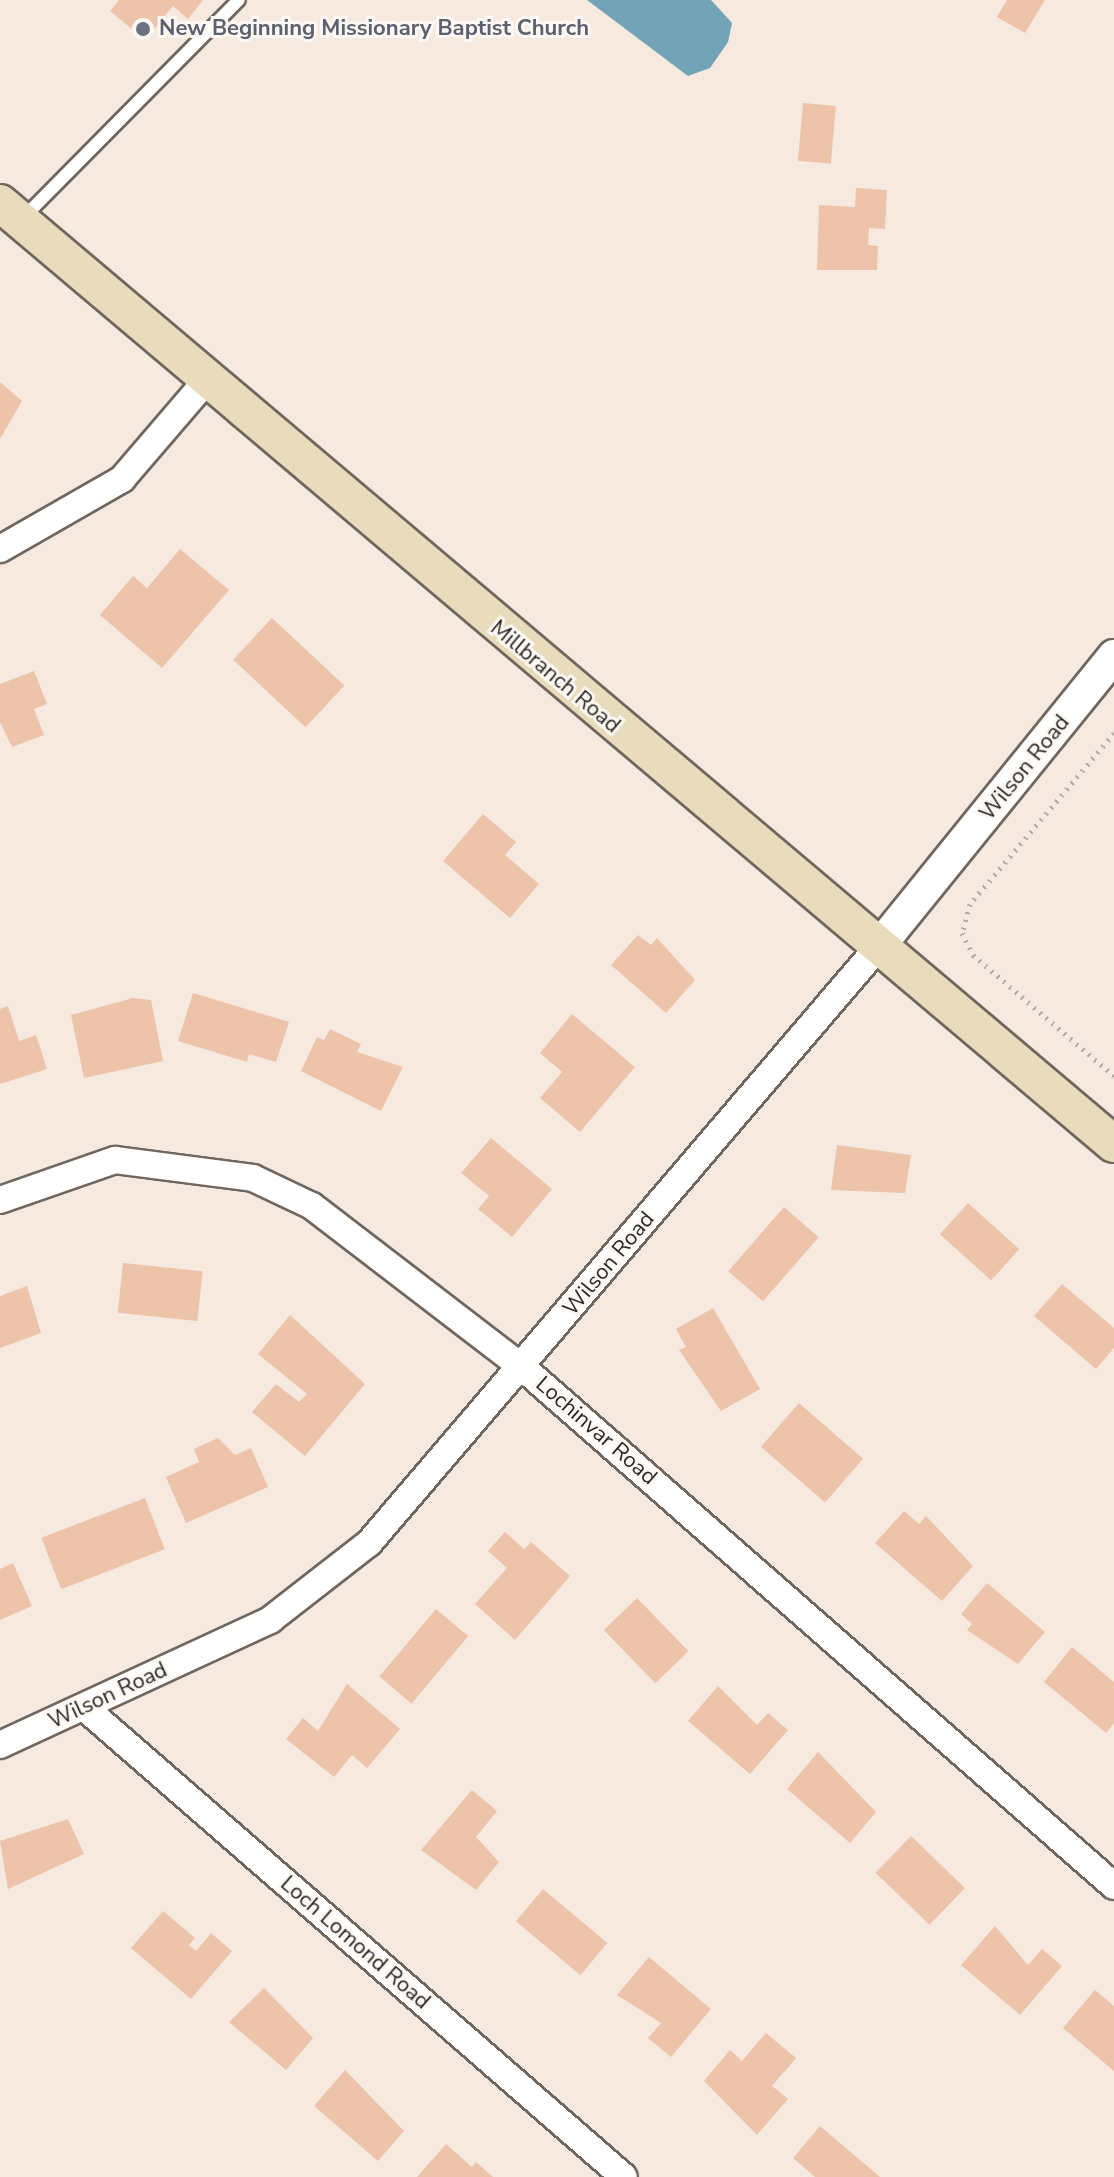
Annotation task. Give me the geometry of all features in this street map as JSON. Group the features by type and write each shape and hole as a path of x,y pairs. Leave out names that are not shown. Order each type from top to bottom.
{"main road":[{"name":"Millbranch Road","path":"10,212 206,381 1114,1144"}],"street":[{"path":"0,549 122,479 206,381"},
{"name":"Wilson Road","path":"0,1745 270,1620 369,1543 880,945 1114,656"},
{"name":"Lochinvar Road","path":"0,1200 115,1160 253,1178 312,1206 522,1367 1114,1886"},
{"name":"Loch Lomond Road","path":"85,1708 624,2177"}],"lane":[{"path":"10,212 239,0"}],"path":[{"path":"1114,733 970,904 962,933 973,955 1114,1076"}],"water":[{"path":"587,0 711,0 732,23 728,42 710,68 688,76"}],"building":[{"name":"New Beginning Missionary Baptist Church","path":"119,0 203,0 188,19 173,6 145,40 110,11"},
{"path":"1007,0 1045,0 1025,33 997,17"},
{"path":"803,103 836,106 831,164 798,161"},
{"path":"856,188 887,190 885,229 869,228 868,245 878,246 877,270 817,270 819,205 855,207"},
{"path":"0,382 22,401 0,439"},
{"path":"180,549 229,590 162,668 100,615 133,576 147,588"},
{"path":"272,618 344,686 306,727 233,660"},
{"path":"34,671 47,704 34,709 44,735 12,747 0,722 0,684"},
{"path":"483,814 516,842 505,855 539,884 510,918 443,861"},
{"path":"638,935 651,945 657,938 695,980 666,1013 611,965"},
{"path":"193,993 289,1022 276,1062 249,1054 247,1062 178,1041"},
{"path":"133,998 151,1000 163,1061 84,1078 71,1015"},
{"path":"8,1006 19,1041 36,1035 47,1069 0,1084 0,1009"},
{"path":"572,1014 635,1067 580,1132 540,1098 562,1072 540,1053"},
{"path":"330,1029 361,1044 357,1052 403,1067 381,1111 301,1071 317,1037 324,1040"},
{"path":"491,1138 552,1189 512,1237 478,1209 489,1196 461,1173"},
{"path":"837,1145 911,1155 905,1193 831,1190"},
{"path":"968,1203 1019,1249 991,1280 940,1234"},
{"path":"784,1207 819,1237 763,1301 728,1271"},
{"path":"123,1263 203,1271 197,1321 118,1313"},
{"path":"1062,1284 1114,1328 1114,1348 1096,1369 1034,1316"},
{"path":"27,1286 41,1333 0,1348 0,1296"},
{"path":"713,1308 760,1389 721,1411 679,1350 686,1347 676,1329"},
{"path":"290,1315 365,1384 305,1456 252,1412 276,1384 299,1402 307,1394 258,1354"},
{"path":"799,1403 863,1459 825,1503 761,1447"},
{"path":"218,1438 235,1455 251,1448 268,1487 186,1523 166,1477 199,1462 194,1449"},
{"path":"145,1498 165,1549 61,1589 41,1538"},
{"path":"904,1511 919,1524 926,1516 973,1566 942,1601 875,1543"},
{"path":"505,1532 524,1549 531,1542 570,1576 515,1640 475,1604 507,1568 488,1551"},
{"path":"13,1563 32,1606 0,1620 0,1569"},
{"path":"987,1583 1045,1632 1018,1664 967,1630 972,1624 961,1614"},
{"path":"637,1598 688,1651 655,1683 604,1630"},
{"path":"436,1609 468,1636 412,1703 379,1676"},
{"path":"1072,1647 1114,1682 1114,1723 1106,1733 1044,1682"},
{"path":"347,1684 400,1729 367,1768 352,1755 334,1777 286,1739 303,1718 318,1731"},
{"path":"718,1686 757,1725 768,1713 788,1730 750,1774 688,1721"},
{"path":"818,1752 876,1812 850,1843 787,1789"},
{"path":"472,1790 497,1811 476,1837 499,1862 476,1890 421,1850"},
{"path":"68,1819 84,1854 8,1889 0,1841"},
{"path":"911,1836 965,1888 930,1925 876,1873"},
{"path":"543,1889 607,1943 580,1975 516,1921"},
{"path":"163,1911 195,1938 189,1945 196,1951 211,1933 232,1951 191,1999 131,1948"},
{"path":"995,1926 1028,1965 1042,1949 1062,1966 1020,2015 961,1965"},
{"path":"649,1957 711,2009 671,2057 648,2038 661,2023 617,1995"},
{"path":"264,1988 313,2038 286,2070 229,2022"},
{"path":"1095,1990 1114,2006 1114,2071 1063,2028"},
{"path":"766,2033 796,2058 772,2086 788,2099 757,2135 704,2081 730,2050 742,2061"},
{"path":"345,2070 404,2131 378,2161 314,2106"},
{"path":"820,2126 880,2177 815,2177 793,2158"},
{"path":"446,2144 472,2167 476,2162 493,2177 417,2177"}],"place":[{"name":"New Beginning Missionary Baptist Church","path":"143,29"}]}
